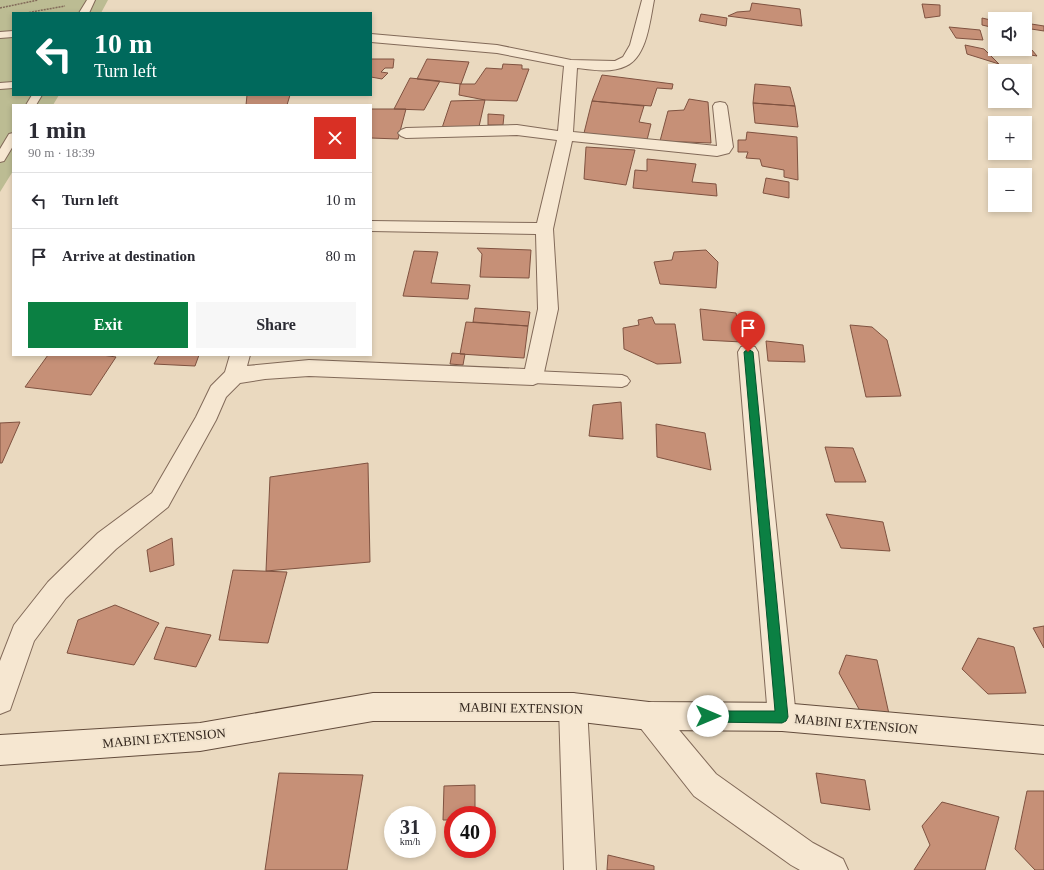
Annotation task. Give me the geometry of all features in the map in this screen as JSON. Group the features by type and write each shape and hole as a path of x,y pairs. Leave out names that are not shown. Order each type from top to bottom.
{"street":[{"path":"372,38 464,44 539,55 571,64 608,66 621,64 630,58 638,44 648,0"},
{"path":"234,376 265,370 309,368 533,377 548,309 544,229 565,136 571,64"},
{"path":"406,133 517,130 717,151 723,150 725,147 720,106"},
{"path":"372,226 544,229"},
{"path":"748,352 782,717"},
{"path":"0,700 23,634 57,590 107,541 160,500 205,420 218,392 234,376 240,356"},
{"name":"MABINI EXTENSION","path":"0,750 200,737 373,707 573,707 649,716 782,717 1044,740"},
{"path":"573,707 580,870"},
{"path":"649,716 705,785 802,854 832,870"}],"lane":[{"path":"85,12 91,0"},
{"path":"0,35 12,34"},
{"path":"0,86 12,85"},
{"path":"0,159 12,138"},
{"path":"533,377 622,381"}],"path":[{"path":"0,8 38,0"},
{"path":"31,12 91,0"}],"green space":[{"path":"0,0 108,0 102,12 12,12 12,96 58,96 54,104 12,104 12,173 0,192"}],"building":[{"path":"752,3 800,9 802,26 728,16 737,12 750,11"},
{"path":"922,4 940,5 940,16 925,18"},
{"path":"701,14 727,18 726,26 699,21"},
{"path":"982,18 988,19 988,26 982,25"},
{"path":"1032,24 1044,26 1044,31 1032,29"},
{"path":"949,27 980,30 983,40 956,38"},
{"path":"965,45 984,49 988,53 988,56 991,56 999,64 967,54"},
{"path":"1032,50 1037,56 1032,55"},
{"path":"372,59 394,59 393,68 385,68 381,72 388,73 382,79 372,77"},
{"path":"427,59 469,62 461,84 417,79"},
{"path":"503,64 522,65 522,69 529,69 517,101 485,100 459,95 460,84 475,84 486,68 502,69"},
{"path":"602,75 673,84 672,89 657,88 651,106 592,101"},
{"path":"410,78 440,81 424,110 394,109"},
{"path":"755,84 790,87 795,106 753,103"},
{"path":"247,96 290,96 287,104 246,104"},
{"path":"689,99 708,102 711,143 660,141 668,111 684,110"},
{"path":"485,100 478,131 441,131 451,101"},
{"path":"592,101 644,106 639,122 651,124 647,140 584,133"},
{"path":"753,103 795,106 798,127 755,123"},
{"path":"372,109 406,109 398,139 372,138"},
{"path":"488,114 504,115 503,125 488,125"},
{"path":"747,132 797,137 798,180 784,177 784,170 762,166 760,159 746,158 748,152 738,152 738,140 746,140"},
{"path":"586,147 635,150 626,185 584,179"},
{"path":"647,159 696,164 692,182 716,184 717,196 633,188 635,170 647,171"},
{"path":"766,178 789,182 789,198 763,193"},
{"path":"477,248 531,250 529,278 480,277 482,254"},
{"path":"706,250 718,262 716,288 660,284 654,262 672,260 674,252"},
{"path":"414,251 438,252 431,283 470,285 468,299 403,296"},
{"path":"475,308 530,312 528,326 473,322"},
{"path":"700,309 736,313 742,342 703,340"},
{"path":"652,317 655,324 675,324 681,363 657,364 624,349 623,328 639,325 638,320"},
{"path":"466,322 528,326 524,358 460,354"},
{"path":"850,325 872,327 887,340 901,396 866,397"},
{"path":"766,341 803,345 805,362 768,361"},
{"path":"452,353 465,354 463,365 450,364"},
{"path":"47,356 116,357 91,395 25,387"},
{"path":"158,356 199,356 195,366 154,364"},
{"path":"621,402 623,439 589,436 593,405"},
{"path":"20,422 2,463 0,463 0,423"},
{"path":"656,424 705,433 711,470 657,457"},
{"path":"825,447 853,448 866,482 835,482"},
{"path":"368,463 370,562 266,571 270,477"},
{"path":"826,514 883,522 890,551 841,548"},
{"path":"172,538 174,565 150,572 147,550"},
{"path":"233,570 287,572 268,643 219,640"},
{"path":"115,605 159,623 134,665 67,653 78,620"},
{"path":"1044,626 1044,648 1033,628"},
{"path":"166,627 211,635 196,667 154,659"},
{"path":"978,638 1014,647 1026,693 988,694 962,669"},
{"path":"846,655 877,660 891,723 864,718 839,673"},
{"path":"279,773 363,775 347,870 265,870"},
{"path":"816,773 865,780 870,810 821,803"},
{"path":"475,785 475,806 444,806 443,820 444,786"},
{"path":"1027,791 1044,791 1044,870 1035,870 1015,849"},
{"path":"942,802 999,817 985,870 914,870 930,845 922,826"},
{"path":"608,855 654,866 654,870 607,870"}],"route":[{"path":"708,716 782,717 748,352"}]}
